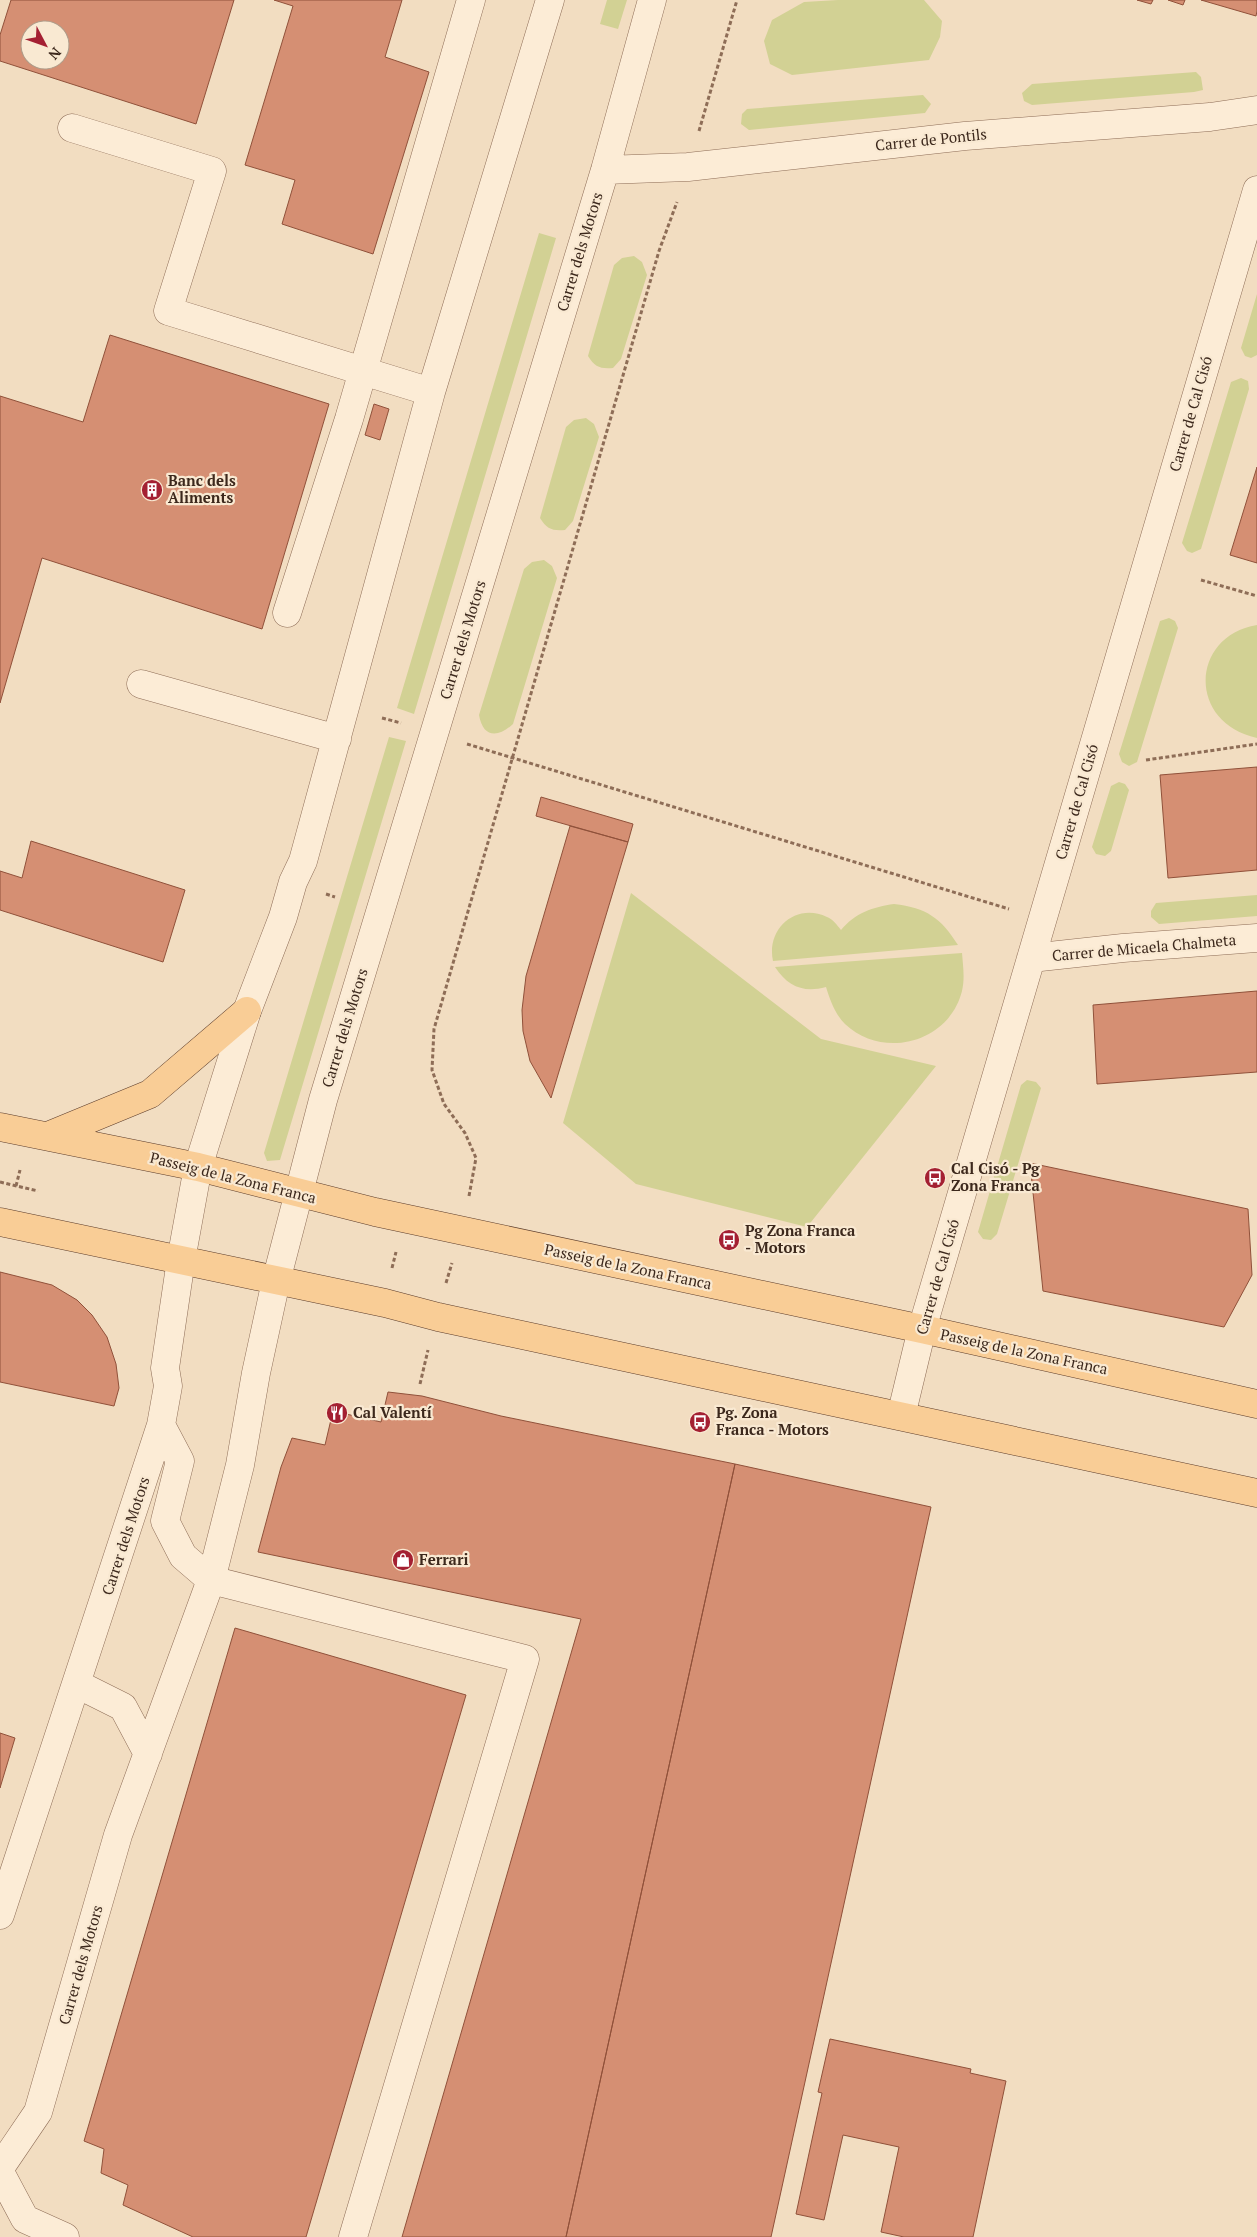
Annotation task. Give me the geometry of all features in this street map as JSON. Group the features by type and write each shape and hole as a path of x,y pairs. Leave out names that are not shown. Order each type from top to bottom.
{"main road":[{"path":"48,1136 150,1094 247,1011"},
{"name":"Passeig de la Zona Franca","path":"0,1127 198,1167 298,1194 460,1231 922,1329 1257,1404"},
{"path":"0,1222 1257,1493"}],"street":[{"path":"287,613 363,370 471,0"},
{"path":"198,1167 247,1011 283,917 293,882 303,861 431,392 550,0"},
{"name":"Carrer dels Motors","path":"0,2168 38,2112 118,1836 211,1580 240,1466 256,1373 276,1281 323,1100 605,170 652,0"},
{"name":"Carrer de Pontils","path":"605,170 688,167 965,136 1210,117 1257,110"},
{"path":"72,128 212,171 168,310 431,392"},
{"name":"Carrer de Cal Cisó","path":"901,1416 922,1329 1257,190"},
{"path":"141,684 337,739"},
{"name":"Carrer de Micaela Chalmeta","path":"1031,958 1123,948 1257,938"},
{"name":"Carrer dels Motors","path":"0,1916 162,1425 168,1386 165,1368 181,1260 198,1167"},
{"path":"162,1425 180,1461 165,1521 183,1556 211,1580 526,1659 353,2237"},
{"path":"77,1684 123,1707 148,1754"},
{"path":"0,2172 25,2228 65,2237"}],"path":[{"path":"697,140 737,0"},
{"path":"472,1179 476,1158 464,1133 444,1104 432,1070 434,1029 659,251 678,199"},
{"path":"1201,580 1257,596"},
{"path":"382,718 409,724"},
{"path":"464,744 1011,909"},
{"path":"1146,760 1257,744"},
{"path":"325,894 335,897"},
{"path":"0,1182 16,1186 20,1170"},
{"path":"392,1269 396,1251"},
{"path":"420,1384 427,1354"}],"shaded area":[{"path":"607,0 627,0 618,29 600,24"},
{"path":"924,0 942,21 940,37 929,60 792,75 770,64 764,41 772,20 804,2"},
{"path":"1196,72 1201,77 1203,90 1194,92 1032,105 1024,101 1022,93 1032,84"},
{"path":"923,95 931,104 925,113 749,130 741,124 742,114 747,109"},
{"path":"539,233 556,238 414,714 397,708"},
{"path":"634,256 642,262 647,275 621,359 613,368 601,368 593,363 588,356 614,265 622,258"},
{"path":"1257,294 1257,355 1251,358 1245,356 1241,348"},
{"path":"1241,378 1248,381 1249,389 1201,549 1192,553 1187,551 1182,543 1231,382"},
{"path":"586,418 594,424 599,437 573,521 565,530 553,530 545,525 540,518 566,427 574,420"},
{"path":"544,560 552,566 557,578 513,724 502,732 488,732 481,723 479,715 524,569 532,562"},
{"path":"1169,618 1175,621 1178,628 1137,762 1129,766 1122,762 1119,754 1160,621"},
{"path":"1257,625 1257,738 1234,729 1218,716 1209,699 1206,680 1209,662 1219,645 1235,632"},
{"path":"389,737 406,741 280,1160 267,1161 264,1153"},
{"path":"1119,782 1125,784 1129,790 1111,851 1105,856 1096,854 1092,847 1111,786"},
{"path":"631,893 821,1039 936,1066 807,1227 636,1184 563,1123"},
{"path":"1257,895 1257,916 1159,924 1151,917 1151,911 1156,903"},
{"path":"894,904 916,908 932,916 939,921 958,945 773,961 772,949 774,939 779,929 794,916 804,913 815,913 831,919 841,930 858,915 879,907"},
{"path":"962,953 963,986 955,1009 944,1023 929,1034 913,1040 895,1043 877,1041 860,1035 838,1016 826,987 804,989 797,987 785,979 775,967"},
{"path":"1027,1080 1036,1082 1041,1088 997,1234 991,1240 983,1239 978,1232 1021,1085"}],"building":[{"path":"11,0 234,0 196,124 28,70 70,70 70,20 20,20 20,67 0,61 0,35"},
{"path":"274,0 402,0 385,57 429,72 373,254 282,224 295,180 245,165 293,6"},
{"path":"1137,0 1153,0 1151,4"},
{"path":"1168,0 1185,0 1183,5"},
{"path":"1201,0 1257,0 1256,16"},
{"name":"Banc dels Aliments","path":"110,335 329,404 262,629 42,558 0,703 0,396 83,422"},
{"path":"374,404 389,409 380,440 365,435"},
{"path":"1257,467 1257,563 1230,555"},
{"path":"1257,767 1257,870 1168,878 1160,775"},
{"path":"541,797 633,824 628,842 536,816"},
{"path":"570,826 628,842 551,1098 530,1061 523,1031 522,1010 526,976"},
{"path":"31,841 185,890 163,962 0,910 0,871 22,878"},
{"path":"1257,991 1257,1072 1097,1084 1093,1005"},
{"path":"1030,1163 1248,1209 1252,1275 1224,1327 1043,1291"},
{"path":"0,1272 52,1285 77,1300 92,1315 107,1337 116,1364 119,1388 114,1406 0,1382"},
{"path":"388,1392 422,1396 501,1416 735,1464 566,2237 402,2237 581,1619 258,1552 281,1467 292,1438 325,1445 333,1411 381,1422"},
{"path":"735,1464 931,1507 771,2237 566,2237"},
{"path":"235,1628 466,1695 306,2237 193,2237 123,2205 128,2185 101,2173 104,2149 84,2141"},
{"path":"0,1733 15,1738 0,1788"},
{"path":"830,2039 971,2069 970,2073 1006,2081 973,2237 904,2237 881,2232 899,2147 843,2135 824,2220 796,2214 822,2093 818,2092"}],"place":[{"name":"Banc dels Aliments","path":"152,490"},
{"name":"Cal Cisó - Pg Zona Franca","path":"935,1178"},
{"name":"Pg Zona Franca - Motors","path":"729,1240"},
{"name":"Cal Valentí","path":"337,1413"},
{"name":"Pg. Zona Franca - Motors","path":"700,1422"},
{"name":"Ferrari","path":"403,1560"}]}
